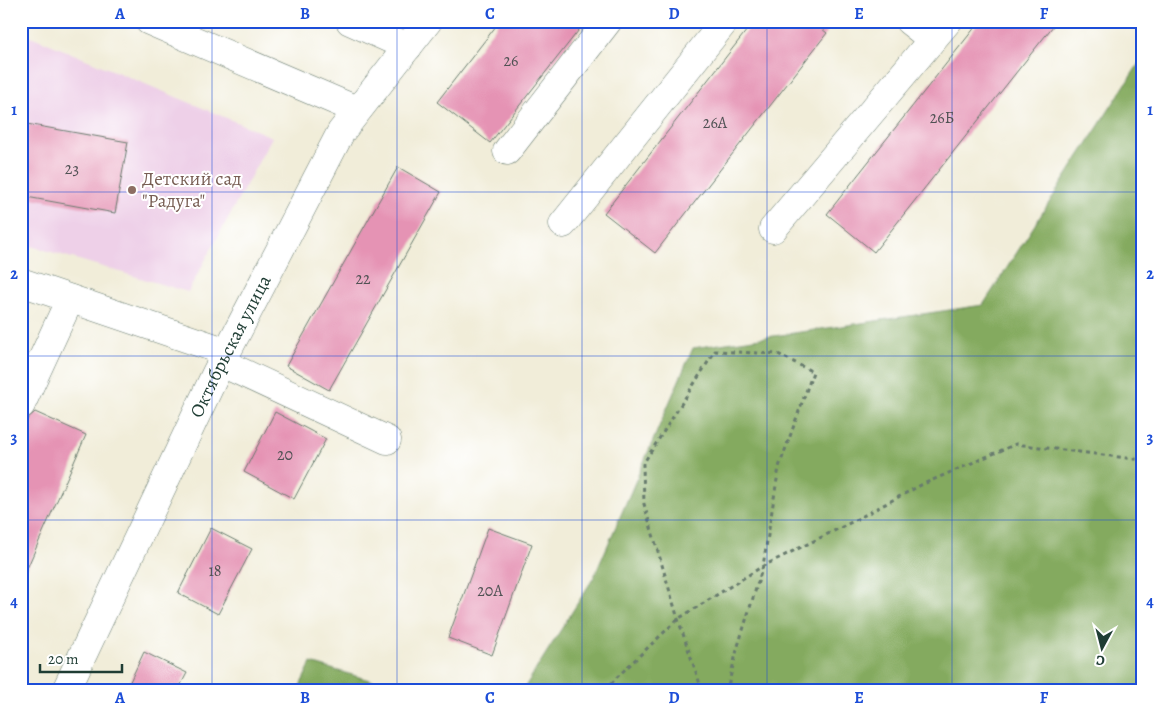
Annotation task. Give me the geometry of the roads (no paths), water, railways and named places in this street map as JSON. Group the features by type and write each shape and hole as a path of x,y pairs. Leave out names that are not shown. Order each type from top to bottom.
{"street":[{"path":"149,21 357,110"},
{"path":"350,21 408,47"},
{"name":"Октябрьская улица","path":"66,690 225,358 340,132 428,21"},
{"path":"507,152 608,21"},
{"path":"563,224 725,21"},
{"path":"773,229 940,30 909,21"},
{"path":"21,282 225,358 387,440"},
{"path":"21,405 70,299"}],"place":[{"name":"Детский сад \"Радуга\"","path":"132,190"}]}
